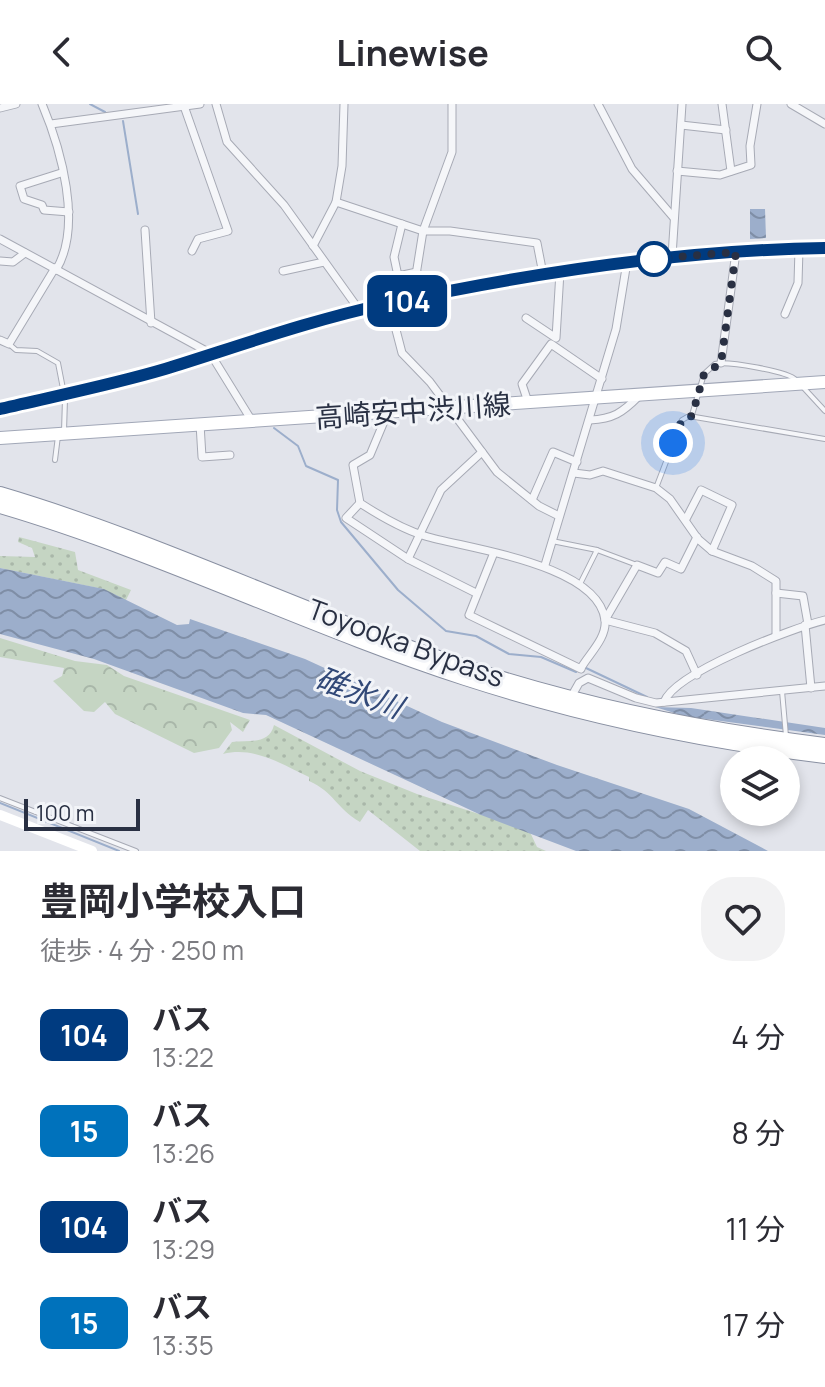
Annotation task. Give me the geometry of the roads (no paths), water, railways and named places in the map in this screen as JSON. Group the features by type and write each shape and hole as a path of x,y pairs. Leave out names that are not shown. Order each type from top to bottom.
{"highway":[{"name":"Toyooka Bypass","path":"0,494 101,526 564,706 786,736 825,745"},
{"name":"Toyooka Bypass","path":"0,506 98,536 438,669 564,706 703,739 825,756"}],"main road":[{"name":"高崎安中渋川線","path":"0,438 825,382"}],"street":[{"path":"0,108 16,104"},
{"path":"0,340 9,344 69,244 69,212 51,124 42,104"},
{"path":"51,124 200,104"},
{"path":"216,104 227,142 284,205 360,311"},
{"path":"313,246 336,202 342,166 344,104"},
{"path":"412,300 423,231 452,152 452,104"},
{"path":"598,104 632,169 674,218"},
{"path":"672,256 682,104"},
{"path":"722,104 731,171"},
{"path":"677,171 720,175 751,165 750,146 757,104"},
{"path":"796,105 825,124"},
{"path":"184,106 228,231 198,239 192,251"},
{"path":"681,125 726,130"},
{"path":"61,173 20,186 24,199 42,205 44,210 69,212"},
{"path":"336,202 423,231 450,231 537,243 543,274"},
{"path":"402,224 394,257 398,276 417,272"},
{"path":"145,230 151,323"},
{"path":"0,239 210,353 252,421"},
{"path":"0,409 63,395 389,303 543,274 672,256 825,248"},
{"path":"785,314 798,283 799,249"},
{"path":"721,363 736,252"},
{"path":"0,261 13,262 25,253"},
{"path":"283,271 324,262"},
{"path":"545,565 616,329 627,262"},
{"path":"526,318 556,338 560,272"},
{"path":"389,303 397,344 497,472 532,500 559,516"},
{"path":"529,403 522,384 551,344 602,379"},
{"path":"590,420 610,419 622,413 639,396"},
{"path":"388,412 370,455 353,465 360,503 386,520 422,534 463,543 493,555 545,565 580,585 593,597 605,620 655,633 686,651 697,675"},
{"path":"200,424 202,457 230,455"},
{"path":"408,559 441,490 482,452"},
{"path":"532,500 553,452 577,462"},
{"path":"574,473 590,475 603,471 656,488 670,499 697,537 712,551 752,566 776,581 776,635"},
{"path":"686,519 701,490 732,505 712,551"},
{"path":"360,503 346,518 408,559 476,593"},
{"path":"581,668 603,634 605,620 637,565 658,573 665,562 681,569 697,537"},
{"path":"493,555 469,615 581,668 585,679"},
{"path":"776,593 803,596 811,688"},
{"path":"664,702 672,690 733,654 776,635 825,620"},
{"path":"564,706 585,679"},
{"path":"585,679 595,679 646,702 825,686"},
{"path":"0,815 92,851"}],"lane":[{"path":"9,344 16,350 37,351 58,363 63,395 61,434 55,460"},
{"path":"692,416 704,374 721,363 755,370 773,368 790,373 825,411"},
{"path":"656,488 682,420 692,416 825,439"},
{"path":"552,541 597,550 637,565"},
{"path":"580,585 597,550"},
{"path":"782,691 786,736"},
{"path":"0,798 136,851"}],"water":[{"path":"750,209 765,209 766,238 750,239"},
{"name":"碓氷川","path":"0,568 104,589 177,625 189,624 190,619 305,659 442,722 689,809 768,851 576,851 481,815 266,715 243,713 94,659 0,634"},
{"path":"655,707 691,708 825,728 825,735 684,716"}],"waterway":[{"path":"90,104 105,112"},
{"path":"123,121 138,214"},
{"path":"274,428 298,446 306,466 338,480 337,510 341,522 398,590 446,631 476,636 509,654 541,657 576,672"},
{"path":"586,668 647,697"},
{"path":"0,803 119,851"}]}
